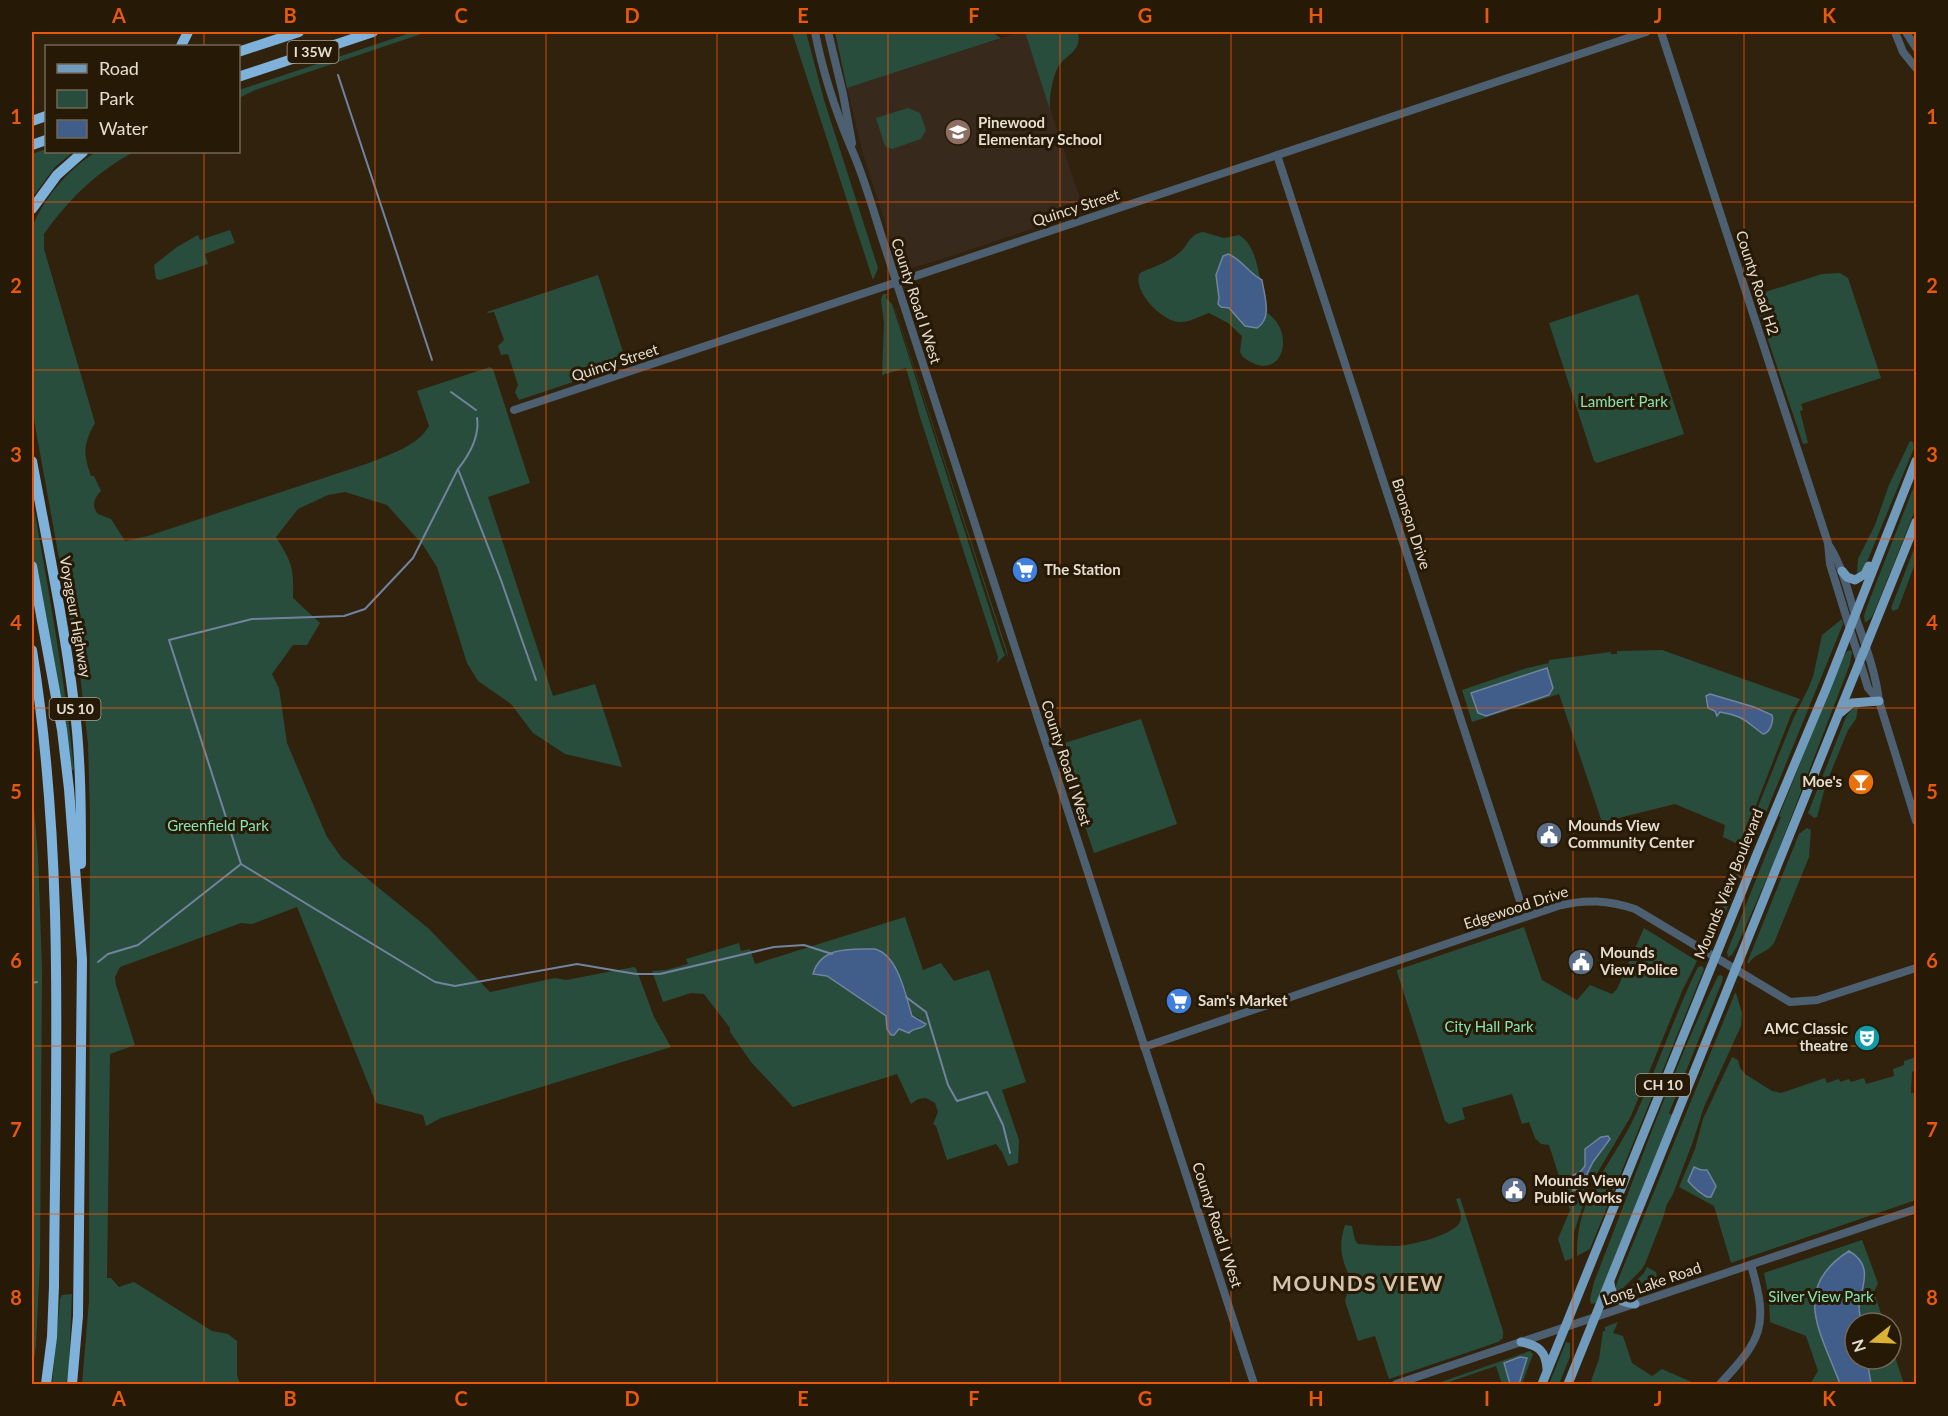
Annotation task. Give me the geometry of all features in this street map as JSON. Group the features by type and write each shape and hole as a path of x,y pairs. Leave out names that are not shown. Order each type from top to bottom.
{"highway":[{"name":"I 35W","path":"240,51 298,32"},
{"name":"I 35W","path":"240,76 373,32"},
{"path":"32,209 57,175 82,153"},
{"name":"Voyageur Highway","path":"32,461 62,620 75,706 81,793 82,960"},
{"path":"32,566 58,709 69,789 82,960"},
{"name":"US 10","path":"32,650 47,766 55,887 54,1286 52,1337 46,1384"},
{"name":"US 10","path":"72,1384 78,1316 82,960"}],"main road":[{"name":"Mounds View Boulevard","path":"1542,1384 1917,461"},
{"name":"CH 10","path":"1569,1384 1917,522"},
{"path":"1842,571 1851,579 1862,577 1886,535"},
{"path":"1838,715 1852,703 1879,701"},
{"path":"1610,1281 1616,1298 1635,1304"},
{"path":"1521,1342 1534,1345 1542,1350 1546,1362 1546,1373"}],"street":[{"name":"County Road I West","path":"815,32 831,96 852,150 896,283 1254,1384"},
{"name":"County Road I West","path":"828,32 850,129 852,150"},
{"name":"Quincy Street","path":"514,410 1646,32"},
{"name":"County Road H2","path":"1661,32 1828,543 1842,571 1917,822"},
{"path":"1895,32 1903,52 1917,68"},
{"path":"1906,32 1917,48"},
{"name":"Bronson Drive","path":"1277,155 1520,901"},
{"name":"County Road H2","path":"1828,543 1830,564 1868,688 1879,701"},
{"path":"1906,790 1917,786"},
{"name":"Edgewood Drive","path":"1144,1047 1558,906 1576,902 1608,902 1635,909 1790,1002 1817,1000 1917,968"},
{"name":"Long Lake Road","path":"1396,1384 1917,1209"},
{"path":"1720,1384 1743,1360 1758,1334 1761,1305 1751,1265"}],"shaded area":[{"name":"Pinewood Elementary School","path":"1025,32 1084,211 949,257 908,269 899,266 863,154 847,88"}],"green space":[{"path":"413,32 427,32 255,90 240,98 240,90"},
{"path":"792,32 806,32 824,100 878,268 873,280"},
{"path":"835,32 991,32 1001,38 847,88"},
{"path":"1025,32 1078,32 1079,39 1076,48 1056,72 1051,88 1050,110"},
{"path":"908,108 920,113 926,130 921,139 892,149 885,146 876,118"},
{"path":"45,149 45,153 72,153 55,167 32,198 32,154"},
{"name":"Greenfield Park","path":"95,153 132,153 107,168 73,198 44,234 44,249 95,423 88,437 86,449 91,476 94,476 101,491 94,505 98,514 111,519 125,541 148,536 394,453 418,439 429,426 417,391 490,367 493,369 530,483 488,497 553,696 595,684 622,767 565,754 533,733 511,704 478,681 467,663 437,567 423,545 387,505 345,492 328,495 298,509 276,537 291,566 293,598 320,623 307,645 293,645 272,674 279,688 287,743 327,837 342,858 428,928 490,992 555,978 566,980 634,967 654,1017 671,1047 441,1118 426,1126 423,1115 376,1103 297,907 252,924 241,923 120,967 115,977 116,985 135,1045 110,1054 107,1278 111,1278 119,1287 134,1282 212,1331 228,1334 237,1341 237,1375 240,1384 82,1384 89,1301 90,814 88,744 80,674 32,409 32,227 58,185"},
{"path":"230,230 235,243 205,254 208,264 160,280 156,279 154,265 177,247 198,235 200,240"},
{"path":"1203,232 1224,238 1239,235 1251,248 1260,278 1223,256 1216,275 1218,305 1229,308 1245,326 1264,321 1266,312 1276,321 1283,343 1276,361 1268,365 1256,364 1243,357 1240,352 1242,336 1228,323 1209,313 1188,321 1174,321 1158,311 1144,296 1138,280 1140,273 1166,262 1182,250 1192,237"},
{"path":"1840,273 1848,278 1881,378 1801,404 1803,410 1800,411 1808,443 1803,444 1755,301 1759,294 1822,274"},
{"path":"598,275 627,364 519,400 515,392 518,385 508,354 501,355 498,346 504,340 494,312 487,312"},
{"path":"883,294 887,294 886,298 892,304 1005,655 997,663 998,657 906,368 882,375 884,323 881,300"},
{"name":"Lambert Park","path":"1638,294 1684,434 1597,463 1594,461 1549,323"},
{"path":"894,306 1007,651 1008,658 895,310"},
{"path":"1910,441 1913,442 1914,448 1864,569 1857,574 1858,559 1875,525 1889,485"},
{"path":"1916,481 1916,508 1875,610 1865,623 1866,609"},
{"path":"32,497 61,667 74,770 70,770 32,548"},
{"path":"1916,544 1916,561 1898,609 1893,611 1891,608"},
{"path":"1842,619 1843,624 1756,837 1750,843 1743,844 1794,717 1813,677 1822,635"},
{"path":"1662,650 1800,699 1791,715 1744,836 1738,844 1723,837 1725,825 1675,804 1602,822 1559,694 1472,722 1462,690 1549,663 1549,660 1611,652 1611,654 1617,654 1617,651","holes":["1547,668 1552,692 1549,695 1486,716 1478,713 1471,693","1709,694 1754,707 1772,715 1767,733 1740,716 1720,712 1717,716 1715,711 1708,708 1705,697"]},
{"path":"1850,650 1852,652 1850,664 1774,862 1737,946 1732,955 1728,957 1727,952 1781,817 1779,816 1842,659"},
{"path":"1858,707 1856,719 1848,730 1826,784 1817,817 1814,818 1808,813 1846,717 1851,710"},
{"path":"1141,719 1177,824 1094,853 1058,745"},
{"path":"32,784 38,856 42,969 40,1262 36,1345 32,1375"},
{"path":"1807,828 1811,830 1809,857 1774,943 1747,963 1799,834"},
{"path":"1737,852 1746,854 1747,858 1715,939 1708,941 1707,926"},
{"path":"905,917 923,970 941,963 954,981 989,970 1026,1082 1002,1090 1019,1140 1018,1163 1008,1166 996,1144 947,1160 936,1126 933,1124 938,1112 935,1103 926,1098 918,1099 911,1104 897,1074 793,1107 751,1062 730,1032 730,1028 704,994 691,993 663,1002 652,971 688,964 686,959 739,943 741,951 750,949 755,964","holes":["863,949 897,973 905,989 913,1016 919,1018 923,1027 911,1031 900,1029 891,1035 887,1029 886,1016 827,976 813,974 828,955 839,951"]},
{"name":"City Hall Park","path":"1524,927 1542,980 1577,1000 1590,985 1612,994 1617,989 1644,928 1697,961 1683,989 1631,1116 1589,1187 1574,1232 1573,1258 1565,1261 1558,1239 1570,1210 1549,1145 1541,1144 1535,1138 1529,1122 1522,1124 1512,1094 1462,1108 1465,1119 1449,1124 1445,1121 1397,972 1397,970"},
{"path":"1702,966 1704,969 1590,1249 1577,1256 1578,1235 1588,1199 1634,1118 1689,986 1698,967"},
{"path":"1721,975 1722,982 1669,1113 1672,1115 1596,1303 1591,1304 1594,1282 1668,1090 1700,1014 1718,976"},
{"path":"1735,993 1742,1013 1741,1026 1704,1107 1645,1264 1618,1293 1615,1289 1618,1280"},
{"path":"1732,1057 1738,1060 1745,1074 1772,1091 1781,1093 1825,1078 1827,1083 1839,1079 1840,1082 1849,1079 1851,1082 1864,1078 1866,1084 1894,1076 1893,1069 1904,1065 1904,1061 1916,1057 1916,1070 1912,1072 1911,1093 1916,1093 1916,1200 1731,1263 1714,1206 1679,1187 1695,1149 1703,1119"},
{"path":"1460,1198 1503,1331 1503,1338 1498,1342 1389,1379 1375,1336 1358,1341 1345,1301 1351,1279 1342,1253 1345,1225 1352,1226 1358,1244 1396,1246 1420,1242 1456,1227 1461,1216 1456,1199"},
{"name":"Silver View Park","path":"1862,1240 1878,1283 1874,1292 1880,1311 1843,1311 1843,1371 1900,1371 1904,1384 1810,1384 1818,1371 1806,1336 1770,1322 1769,1299 1764,1273"},
{"path":"1647,1267 1656,1272 1660,1287 1629,1297 1621,1296 1644,1273"},
{"path":"72,1294 69,1367 66,1384 52,1384 60,1299 62,1295"},
{"path":"1618,1322 1613,1333 1623,1336 1632,1363 1652,1376 1662,1369 1696,1384 1593,1384 1591,1381 1599,1359 1603,1331 1605,1327"},
{"path":"1566,1342 1570,1343 1570,1357 1559,1384 1549,1384"},
{"path":"1530,1351 1533,1354 1522,1384 1519,1384 1527,1358 1504,1366 1510,1384 1502,1384 1496,1366 1446,1383 1441,1382"}],"water":[{"path":"1228,254 1262,280 1266,312 1262,324 1257,328 1245,326 1229,308 1218,304 1216,275 1223,256"},
{"path":"1547,668 1553,688 1549,695 1486,716 1478,713 1471,693"},
{"path":"1710,694 1754,707 1772,715 1769,729 1763,734 1734,715 1720,712 1717,716 1715,711 1708,708 1706,696"},
{"path":"875,949 890,959 900,977 912,1016 926,1024 923,1027 909,1033 899,1029 891,1035 887,1029 886,1016 827,976 813,974 817,965 830,954 847,950"},
{"path":"1608,1136 1610,1139 1593,1162 1580,1188 1573,1190 1571,1176 1580,1172 1585,1166 1585,1149 1601,1137"},
{"path":"1694,1167 1707,1170 1716,1186 1711,1197 1702,1194 1688,1181"},
{"path":"1849,1251 1862,1263 1865,1277 1859,1311 1843,1311 1843,1371 1869,1371 1871,1384 1840,1384 1819,1330 1815,1313 1815,1297 1820,1281 1831,1266"},
{"path":"1520,1357 1527,1358 1519,1384 1510,1384 1504,1363"}],"waterway":[{"path":"338,75 432,360"},
{"path":"451,392 476,410"},
{"path":"477,418 477,432 473,445 458,469 413,558 365,609 344,616 252,619 169,640 241,864 435,982 455,986 577,964 636,974 660,974 774,947 804,945 832,954"},
{"path":"458,469 501,580 536,680"},
{"path":"98,962 108,954 138,945 241,864"},
{"path":"32,983 37,982"},
{"path":"906,997 926,1012 948,1085 957,1101 987,1092 1003,1125 1010,1153"}],"place":[{"name":"Pinewood Elementary School","path":"958,132"},
{"name":"The Station","path":"1025,570"},
{"name":"Moe's","path":"1861,782"},
{"name":"Mounds View Community Center","path":"1549,835"},
{"name":"Mounds View Police","path":"1581,962"},
{"name":"Sam's Market","path":"1179,1001"},
{"name":"AMC Classic theatre","path":"1867,1038"},
{"name":"Mounds View Public Works","path":"1514,1190"}],"district":[{"name":"MOUNDS VIEW","path":"1358,1284"}]}
